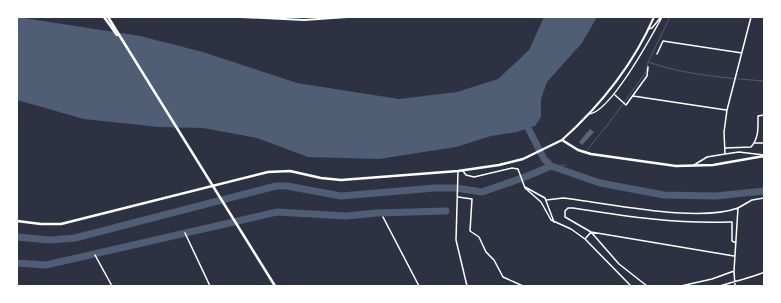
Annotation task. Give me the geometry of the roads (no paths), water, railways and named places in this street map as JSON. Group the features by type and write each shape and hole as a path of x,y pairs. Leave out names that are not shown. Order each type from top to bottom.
{"main road":[{"path":"104,17 120,38"},
{"path":"109,18 275,286"},
{"path":"17,221 41,224 61,224 279,170 331,180 463,171 499,165 536,154 562,140 578,150 601,156 694,166 764,156"}],"street":[{"path":"241,17 304,20 347,17"},
{"path":"562,140 589,114 615,83 654,17"},
{"path":"648,29 652,28 662,17"},
{"path":"589,114 601,109 614,94 662,17"},
{"path":"725,154 724,132 727,110 751,17"},
{"path":"657,54 664,41 742,53"},
{"path":"614,94 626,105 647,76 648,67"},
{"path":"633,96 727,110"},
{"path":"725,148 748,148 754,143 757,136 758,116 764,115"},
{"path":"754,143 764,143"},
{"path":"694,166 707,157 725,154 739,152 764,156"},
{"path":"463,171 471,177 512,168 518,169 524,186 541,202 554,222 571,229 586,239 631,286"},
{"path":"458,171 459,180 456,240 467,286"},
{"path":"524,186 527,186 546,200 554,222"},
{"path":"458,197 472,200 470,231 479,237 486,252 494,260 503,277 523,286"},
{"path":"546,200 563,198 691,212 717,213 738,208 752,200 764,198"},
{"path":"647,286 619,264 591,232 565,217 565,211 568,208 573,208 652,220 695,223 732,222 732,241 736,243"},
{"path":"736,286 734,256 738,208"},
{"path":"383,217 419,286"},
{"path":"586,239 591,232"},
{"path":"591,232 734,256"},
{"path":"185,233 210,286"},
{"path":"95,255 112,286"},
{"path":"681,286 712,279 734,271"},
{"path":"720,286 764,272"}],"water":[{"path":"17,17 140,36 203,52 297,83 399,99 457,92 498,79 529,50 544,17 597,17 582,43 547,82 541,99 541,117 535,126 517,132 491,136 456,147 379,159 308,157 257,138 203,128 158,127 84,119 17,100"}],"waterway":[{"path":"587,150 609,123 646,72 648,62 670,17"},
{"path":"648,62 691,73 764,81"},
{"path":"524,120 544,159 551,166"},
{"path":"551,166 566,165"},
{"path":"17,237 50,240 75,238 276,186 287,186 341,196 435,188 456,188 482,192 551,166 600,183 664,195 716,196 764,191"},
{"path":"17,263 46,265 277,212 346,216 377,213 446,211"}]}
